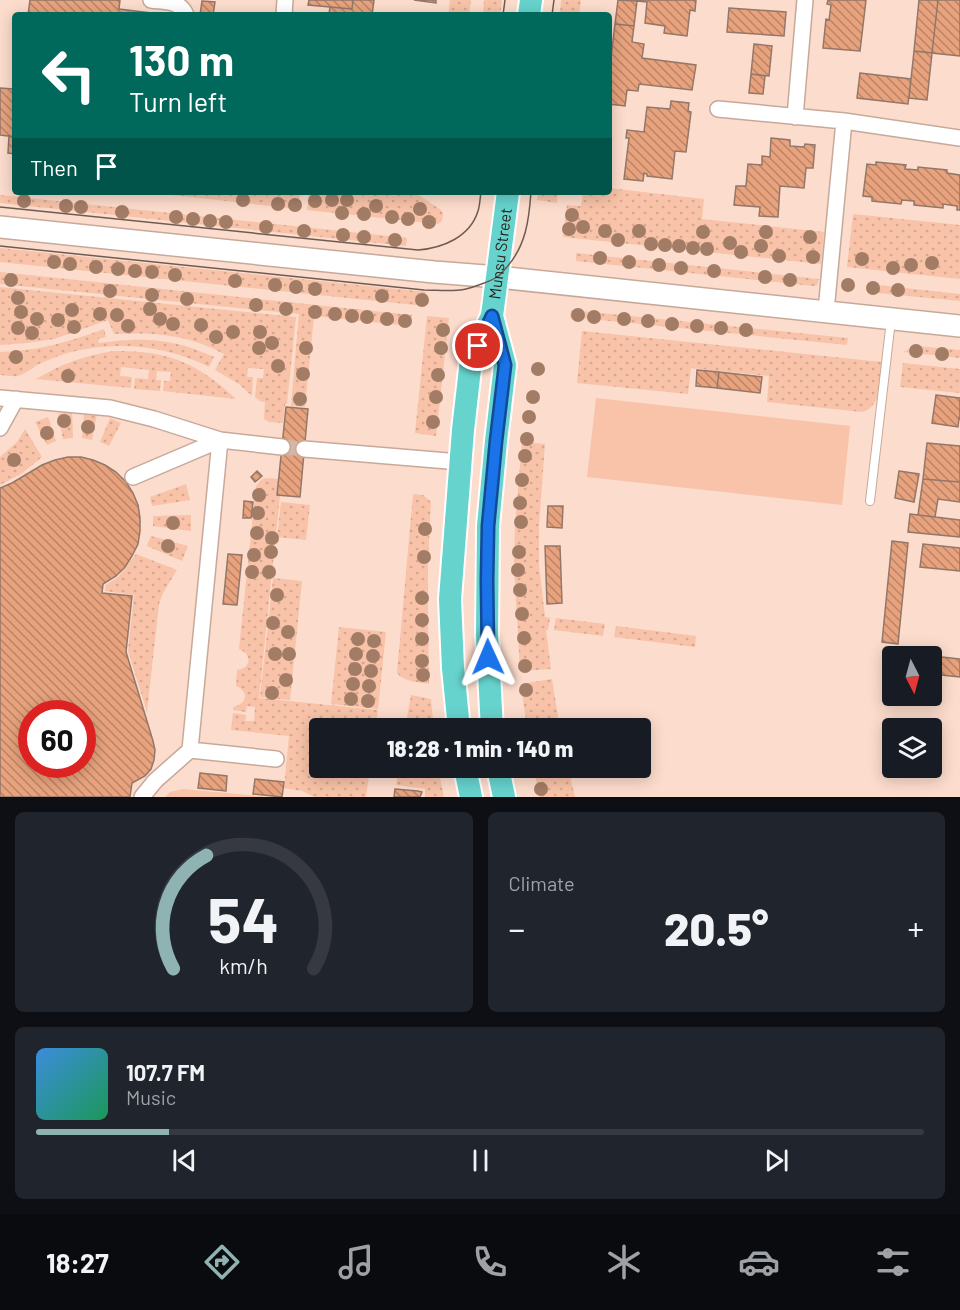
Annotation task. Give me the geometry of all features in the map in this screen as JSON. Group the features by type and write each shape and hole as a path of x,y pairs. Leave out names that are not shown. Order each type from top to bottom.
{"main road":[{"name":"Munsu Street","path":"492,316 508,195"},
{"path":"458,718 450,599 460,462 471,360 492,316"},
{"path":"491,718 487,635 488,526 505,365 492,316"},
{"path":"467,778 471,797"},
{"path":"500,778 504,797"}],"street":[{"path":"151,0 178,4 185,12"},
{"path":"795,117 805,0"},
{"path":"718,109 844,121 960,138"},
{"path":"826,311 844,121"},
{"path":"0,227 960,326"},
{"path":"0,428 8,399 110,408 220,440 282,447"},
{"path":"133,477 220,440"},
{"path":"142,797 155,781 190,750 220,440"},
{"path":"304,448 460,462"},
{"path":"190,750 276,759"}],"lane":[{"path":"870,501 891,318"}],"shaded area":[{"path":"450,0 471,0 469,12 448,12"},
{"path":"484,0 502,0 500,12 483,12"},
{"path":"561,0 581,0 579,12 560,12"},
{"path":"612,188 704,199 702,219 824,232 821,264 563,237 567,205 581,206 583,195 612,195"},
{"path":"0,195 407,238 406,246 0,203"},
{"path":"171,195 300,195 298,209"},
{"path":"309,195 418,195 441,210 443,214 442,221 438,224 307,210"},
{"path":"538,195 558,195 557,203 537,200"},
{"path":"853,214 960,225 960,279 847,267"},
{"path":"0,248 426,292 425,306 0,262"},
{"path":"576,253 819,279 817,285 813,286 576,261"},
{"path":"0,272 412,315 410,326 314,316 305,407 291,406 299,314 0,284"},
{"path":"868,284 960,294 960,301 867,292"},
{"path":"0,287 296,317 283,423 269,422 264,419 265,402 255,397 257,378 263,378 264,369 248,368 247,377 253,377 252,396 239,384 215,370 224,354 184,338 143,333 114,334 108,320 54,339 0,345"},
{"path":"571,310 848,338 847,345 570,317"},
{"path":"427,316 449,318 436,436 415,433"},
{"path":"104,329 106,337 98,339 99,343 130,340 158,341 185,346 214,357 209,367 173,353 114,346 75,351 39,364 18,376 0,375 0,352 53,345"},
{"path":"582,331 882,362 879,391 874,404 862,412 767,402 769,376 691,368 688,394 577,383"},
{"path":"917,346 960,350 960,358 904,352"},
{"path":"114,351 150,353 181,361 208,376 236,399 163,391 164,381 170,381 171,372 157,371 156,380 161,380 160,391 134,389 135,378 148,379 149,370 121,367 120,376 132,377 131,388 36,379 74,361"},
{"path":"903,363 960,369 960,393 900,387"},
{"path":"596,398 850,426 842,505 587,477"},
{"path":"72,412 73,438 63,439 58,414"},
{"path":"84,413 97,414 92,440 82,438"},
{"path":"48,417 56,441 47,445 35,422"},
{"path":"110,418 121,423 109,446 100,442"},
{"path":"25,429 42,457 21,474 0,485 0,457 17,442"},
{"path":"522,442 545,444 539,526 539,565 545,617 550,618 548,630 546,630 551,669 520,671 514,566"},
{"path":"279,479 277,495 280,496 259,698 378,710 377,718 309,718 309,778 369,778 366,797 314,797 302,791 284,788 289,736 231,730 233,713 246,715 245,721 254,721 255,707 247,706 246,712 233,710 233,707 242,703 245,697 243,691 236,686 237,670 248,664 248,657 239,649 256,486 261,480"},
{"path":"186,484 190,500 152,506 150,497"},
{"path":"413,494 423,495 431,502 428,561 429,684 408,680 397,673"},
{"path":"281,502 310,505 306,540 277,537"},
{"path":"191,515 191,531 153,526 153,516"},
{"path":"151,536 188,546 182,561 147,546"},
{"path":"136,554 177,570 159,604 147,712 128,651 134,595 105,591 106,585 118,577"},
{"path":"273,578 302,581 290,700 260,697"},
{"path":"556,618 605,624 603,636 554,630"},
{"path":"616,626 696,636 695,647 614,637"},
{"path":"339,627 386,632 378,709 331,704"},
{"path":"552,679 558,718 526,718 521,684"},
{"path":"411,695 431,699 433,718 407,718"},
{"path":"397,778 440,778 444,797 425,797 425,789 396,785"},
{"path":"536,778 570,778 575,797 539,797"},
{"path":"183,789 270,797 165,797 170,792"}],"building":[{"path":"30,0 120,0 119,9 143,12 28,12"},
{"path":"309,0 353,0 352,9 308,5"},
{"path":"353,0 374,0 372,12 329,12 330,7 352,9"},
{"path":"414,0 436,0 436,3"},
{"path":"618,0 637,1 634,26 615,24"},
{"path":"627,0 696,0 695,11 690,10 687,36 664,33 665,26 645,23 647,2"},
{"path":"828,0 866,0 860,51 823,48 826,19 829,20 831,5 827,4"},
{"path":"919,0 938,0 932,53 914,51"},
{"path":"938,0 960,0 960,56 932,53"},
{"path":"202,1 215,2 213,12 200,12"},
{"path":"729,8 786,12 784,36 727,32"},
{"path":"615,24 634,26 632,42 644,44 642,58 696,65 692,90 639,84 638,91 627,90 625,106 612,104 612,49"},
{"path":"754,44 772,46 769,76 751,74"},
{"path":"914,51 932,53 927,100 909,98"},
{"path":"860,73 911,79 908,104 857,98"},
{"path":"751,74 765,76 763,94 749,93"},
{"path":"0,88 12,89 12,137 0,135"},
{"path":"671,101 689,103 688,111 691,112 686,152 675,151 672,179 647,176 644,173 643,181 624,179 629,138 626,138 627,130 644,132 647,107 670,109"},
{"path":"9,136 12,136 12,154 8,153"},
{"path":"771,138 790,140 790,146 815,145 813,168 806,168 804,188 780,186 778,217 759,216 760,207 734,205 736,186 746,186 748,164 762,165 762,156 770,157"},
{"path":"876,162 906,165 905,169 918,170 918,167 947,170 947,173 960,175 960,210 957,210 957,206 943,204 943,208 914,205 914,201 902,200 901,204 872,201 872,197 863,196 867,164 876,165"},
{"path":"697,370 719,372 717,388 696,386"},
{"path":"719,372 762,377 760,393 717,388"},
{"path":"936,395 960,398 958,427 932,423"},
{"path":"286,407 308,409 300,497 277,495"},
{"path":"927,443 960,446 960,482 923,479"},
{"path":"68,457 81,457 105,465 126,482 138,505 140,531 138,544 125,567 103,584 102,593 132,596 126,652 155,750 151,769 145,776 132,783 130,797 0,797 0,488 42,465"},
{"path":"257,471 262,476 255,482 251,477"},
{"path":"899,471 919,474 914,502 895,498"},
{"path":"923,479 960,482 960,502 938,499 935,517 918,515"},
{"path":"244,501 253,502 251,518 243,518"},
{"path":"548,506 563,506 562,528 547,527"},
{"path":"910,514 960,520 960,537 908,532"},
{"path":"892,541 908,543 898,644 882,642"},
{"path":"923,544 960,548 960,571 920,567"},
{"path":"545,546 560,546 562,603 547,604"},
{"path":"228,554 242,555 237,605 223,604"},
{"path":"942,657 960,659 960,677 942,675"},
{"path":"200,773 227,776 226,791 198,788"},
{"path":"255,779 284,782 282,797 253,794"},
{"path":"395,789 422,792 420,797 394,797"}],"tunnel":[{"path":"282,447 304,449"}],"tram line":[{"path":"503,12 505,0"},
{"path":"552,12 554,0"},
{"path":"0,207 418,250 446,244 469,228 479,209 481,195"},
{"path":"0,246 451,291 478,285 497,277 513,259 525,232 531,195"}],"route":[{"path":"478,346 492,316 505,365 488,526 488,657"}]}
